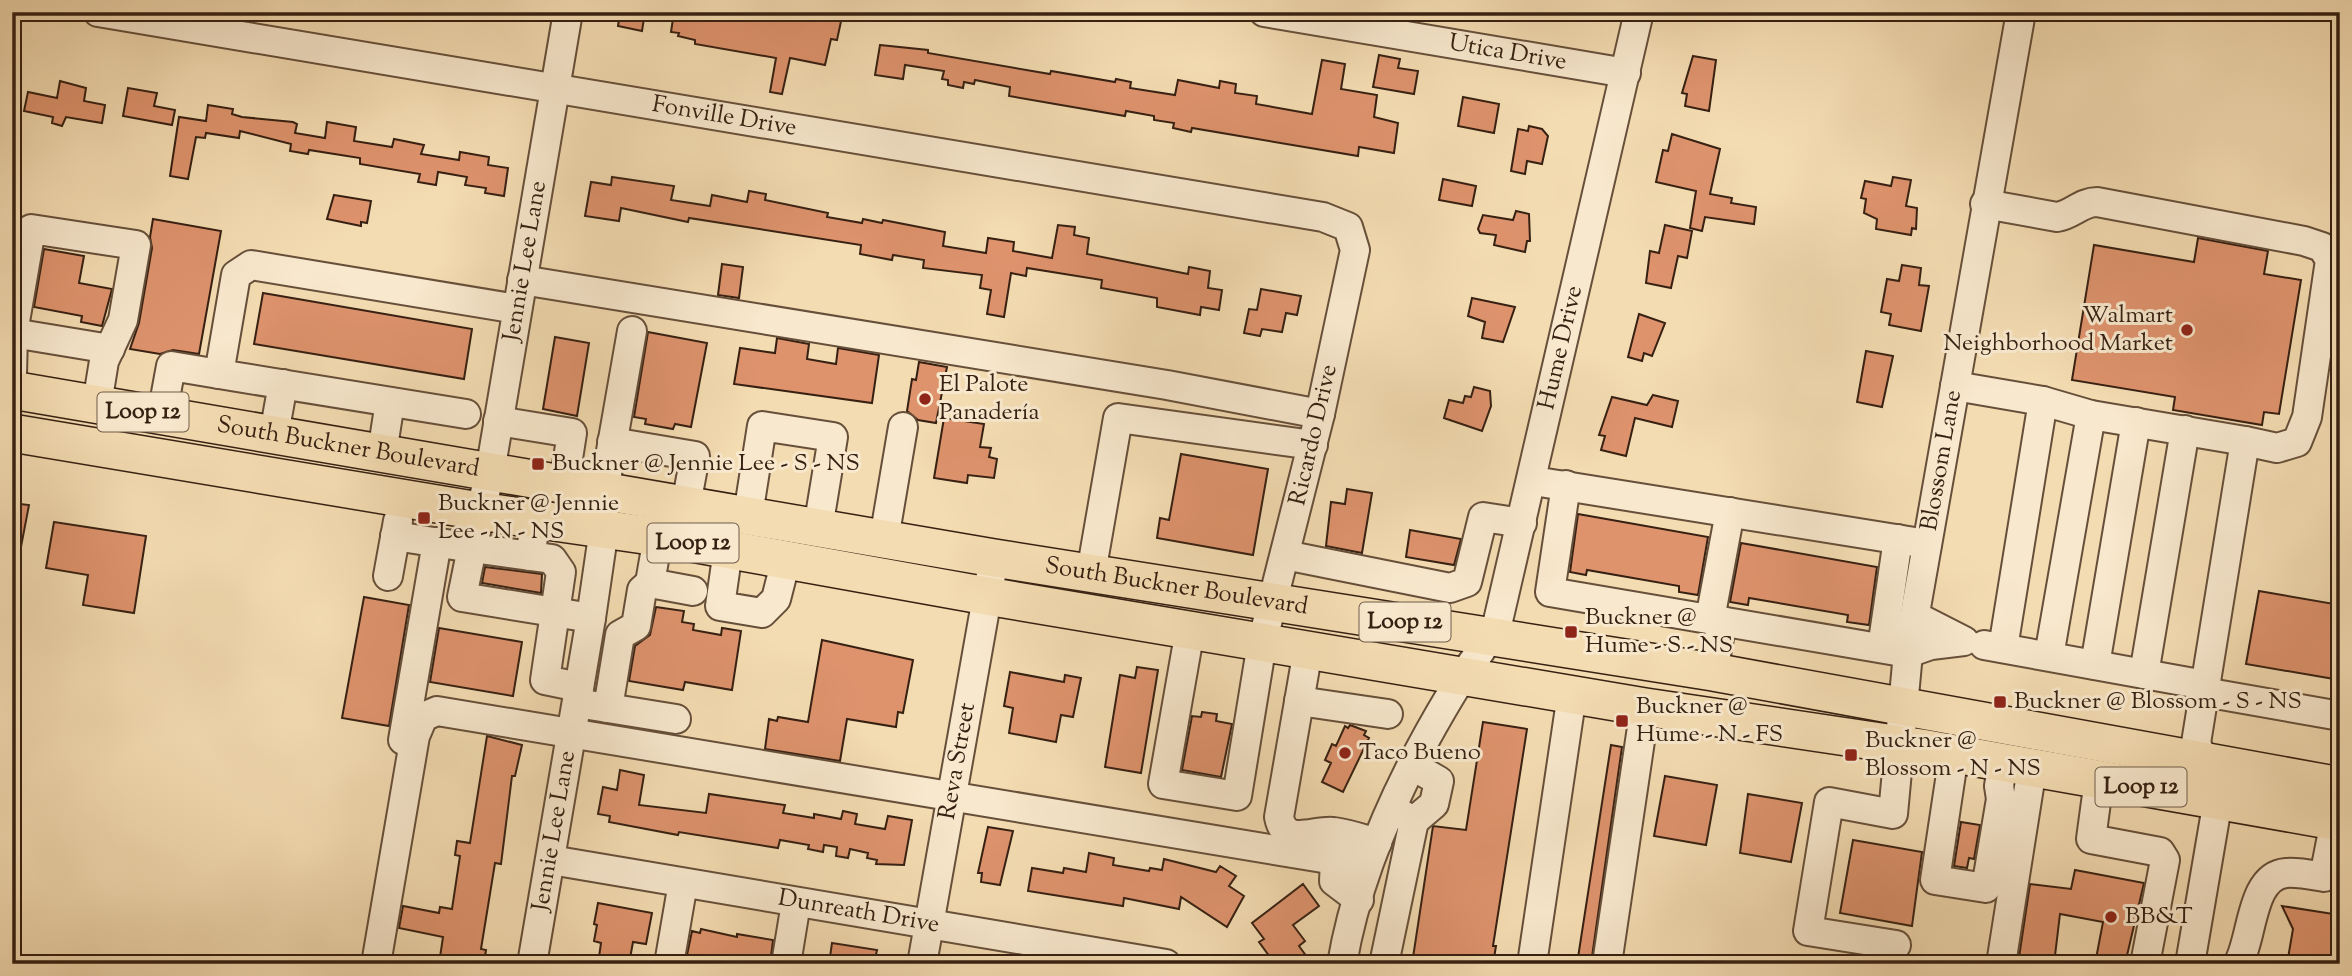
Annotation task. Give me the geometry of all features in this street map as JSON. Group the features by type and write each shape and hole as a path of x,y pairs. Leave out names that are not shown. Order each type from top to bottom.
{"main road":[{"name":"South Buckner Boulevard","path":"12,390 994,558 1713,672 2340,786"},
{"name":"South Buckner Boulevard","path":"12,433 480,511 658,537 1262,643 1645,707 1954,754 2337,821"},
{"path":"267,475 274,434"},
{"path":"2204,763 2218,800"}],"street":[{"name":"Fonville Drive","path":"97,12 1323,217 1348,227"},
{"name":"Jennie Lee Lane","path":"555,611 462,597 489,472 568,12"},
{"name":"Utica Drive","path":"1264,12 1626,74"},
{"name":"Hume Drive","path":"1464,675 1491,635 1508,585 1639,12"},
{"name":"Blossom Lane","path":"1896,945 1808,930 1829,802 1893,814 1902,708 1895,650 1915,616 1985,204 2021,12"},
{"path":"1955,386 2043,401 2091,415 2277,448 2297,442 2307,418 2330,275 2330,260 2322,247 2304,241 2097,202 2088,202 2066,216 2057,218 1985,204"},
{"name":"Ricardo Drive","path":"1191,630 1163,784 1237,796 1262,643 1320,414 1355,250 1348,227"},
{"path":"12,375 13,333 31,229 136,245 124,320 104,361 97,404"},
{"path":"219,374 236,275 251,265 517,309"},
{"path":"522,280 1167,385 1320,414"},
{"name":"Jennie Lee Lane","path":"532,964 591,618 604,529 604,491 632,331"},
{"path":"13,333 110,349"},
{"path":"162,415 171,366 466,414"},
{"path":"274,434 282,384"},
{"path":"2003,648 2043,401"},
{"path":"382,453 390,402"},
{"path":"2049,656 2091,415"},
{"path":"1091,573 1118,418 1312,445"},
{"path":"498,421 572,433 564,484"},
{"path":"2095,665 2136,422"},
{"path":"748,515 762,426 832,437 818,528"},
{"path":"884,539 903,427"},
{"path":"2144,674 2185,430"},
{"path":"612,442 695,456 687,505"},
{"path":"2204,763 2196,743 2245,442"},
{"path":"1531,480 1927,544"},
{"path":"1566,485 1550,593 1895,650 1964,641"},
{"path":"388,576 402,497"},
{"path":"1713,672 1716,620 1730,512"},
{"path":"1285,555 1450,588 1467,582 1483,517 1522,523"},
{"path":"530,556 536,520"},
{"path":"395,536 552,559 561,572 545,680 608,708 676,719"},
{"path":"608,708 620,635 636,626 642,590 650,583 658,537"},
{"path":"1895,650 1898,539"},
{"path":"401,749 437,542"},
{"path":"728,550 720,606 762,613 776,599 786,560"},
{"name":"Reva Street","path":"922,964 994,558"},
{"path":"1339,612 1347,568"},
{"path":"1394,621 1402,579"},
{"path":"650,583 693,591"},
{"path":"555,611 591,618"},
{"path":"1915,616 1964,641 2144,674 2340,716"},
{"path":"1308,650 1279,817 1281,825 1287,832 1307,836 1333,832 1373,855"},
{"path":"1384,964 1403,815 1413,766 1464,675"},
{"path":"1532,964 1572,694"},
{"path":"1299,701 1388,714"},
{"path":"1607,964 1645,707"},
{"path":"376,964 415,736 422,717 437,711 951,794 1335,860 1373,855"},
{"path":"1954,754 1935,880 1986,888 2001,799 1999,786 2017,765"},
{"path":"2001,964 2017,765"},
{"path":"2099,780 2091,839 2160,852 2165,860 2145,964"},
{"path":"2190,964 2218,800"},
{"path":"1342,964 1373,855 1403,815"},
{"path":"2238,964 2247,948 2256,899 2265,884 2283,873 2324,877 2337,821"},
{"name":"Dunreath Drive","path":"551,860 928,925 1059,955 1166,964"},
{"path":"1335,860 1334,881 1359,900"},
{"path":"669,964 683,883"},
{"path":"786,964 796,903"},
{"path":"2155,910 2198,918"}],"building":[{"path":"620,12 645,12 642,31 618,26"},
{"path":"674,12 761,12 810,21 812,12 843,12 837,40 831,39 825,65 790,58 782,94 770,92 776,58 695,44 695,40 671,32"},
{"path":"880,45 928,50 928,53 1050,74 1051,71 1115,82 1116,79 1131,82 1130,88 1175,95 1178,80 1219,88 1220,81 1236,84 1235,93 1257,96 1256,104 1312,114 1322,60 1345,64 1341,89 1377,95 1374,117 1398,123 1394,153 1359,147 1358,156 1192,128 1191,132 1173,128 1174,123 1154,120 1154,116 1126,111 1125,116 1009,96 1010,87 975,80 974,84 964,82 963,88 948,85 948,80 942,79 944,71 905,65 903,79 875,75"},
{"path":"1379,55 1400,59 1398,68 1418,71 1414,94 1373,87"},
{"path":"1693,56 1716,60 1709,111 1685,106 1687,94 1682,93"},
{"path":"60,81 86,88 84,101 105,105 102,123 66,117 62,126 52,123 53,117 24,111 28,92 57,98"},
{"path":"128,88 157,93 154,106 175,110 172,125 123,116"},
{"path":"1463,97 1499,104 1494,133 1458,126"},
{"path":"208,105 233,109 232,114 242,117 293,122 297,124 295,133 325,138 327,122 356,127 354,141 392,147 394,139 424,145 421,154 459,160 460,152 489,157 488,165 508,168 504,196 485,193 486,188 465,185 467,177 438,172 436,185 418,182 420,174 360,164 360,158 309,150 308,154 290,151 291,144 240,131 239,138 206,133 205,138 196,137 188,179 170,176 179,117 206,121"},
{"path":"1529,126 1542,129 1548,136 1542,164 1527,161 1525,174 1511,171 1518,129 1528,131"},
{"path":"1672,134 1720,149 1710,194 1732,198 1731,203 1756,207 1754,224 1705,217 1702,231 1690,228 1696,191 1656,182 1663,150 1668,151"},
{"path":"612,177 674,186 671,200 710,206 712,195 747,202 749,191 766,194 765,200 828,213 827,217 862,223 863,219 882,223 883,220 945,232 943,246 986,253 988,238 1014,242 1013,251 1052,258 1058,225 1075,227 1074,235 1089,238 1087,254 1188,274 1189,267 1210,271 1208,288 1222,290 1219,310 1201,307 1200,315 1157,307 1157,298 1101,288 1102,280 1027,268 1026,276 1011,273 1004,317 987,314 991,290 980,288 982,275 923,268 924,260 893,255 892,260 860,254 861,245 689,218 688,222 621,208 619,221 585,216 591,182 611,185"},
{"path":"1893,177 1911,180 1906,206 1917,208 1916,229 1912,228 1911,235 1876,229 1877,219 1864,213 1866,199 1861,198 1865,181 1891,186"},
{"path":"1443,179 1476,186 1472,206 1439,200"},
{"path":"334,195 371,201 367,223 361,222 361,226 327,219"},
{"path":"1516,211 1529,214 1530,241 1527,241 1525,252 1494,245 1496,235 1480,233 1478,229 1483,215 1513,220"},
{"path":"153,219 221,231 199,354 173,350 160,354 130,349 139,323 152,248 150,237"},
{"path":"1665,225 1692,231 1687,258 1678,256 1671,288 1646,283 1650,251 1659,253"},
{"name":"Walmart Neighborhood Market","path":"2198,238 2268,251 2264,274 2301,280 2279,414 2264,412 2262,425 2173,410 2175,397 2072,380 2094,245 2194,262"},
{"path":"44,249 84,256 79,283 112,289 102,326 81,322 82,316 34,307"},
{"path":"722,264 743,267 739,298 718,295"},
{"path":"1902,265 1921,268 1919,285 1929,286 1921,331 1889,325 1891,314 1881,312 1887,279 1899,281"},
{"path":"1261,289 1301,296 1297,315 1286,313 1282,332 1262,329 1260,336 1244,333 1249,309 1257,310"},
{"path":"263,293 472,329 464,379 254,344"},
{"path":"1472,298 1515,307 1503,342 1482,338 1485,322 1468,316"},
{"path":"1639,314 1665,323 1652,356 1644,353 1642,361 1628,357"},
{"path":"648,332 707,343 691,427 675,424 673,429 645,424 646,419 634,417"},
{"path":"555,337 589,343 577,416 543,409"},
{"path":"777,338 809,344 807,359 836,364 838,348 879,355 872,403 734,384 740,348 775,353"},
{"path":"1866,351 1893,356 1882,407 1857,402"},
{"name":"El Palote Panadería","path":"919,362 947,367 936,423 918,420 907,411 912,379 916,380"},
{"path":"1474,387 1490,391 1491,406 1482,431 1444,418 1449,400 1463,403 1465,396 1471,397"},
{"path":"1653,395 1678,401 1672,427 1635,418 1626,456 1601,450 1605,436 1599,435 1612,397 1647,405"},
{"path":"944,418 984,424 980,447 991,448 989,457 997,459 994,478 968,475 967,483 934,478"},
{"path":"1181,454 1268,469 1253,555 1157,538 1160,518 1169,520"},
{"path":"1347,489 1372,493 1362,553 1326,546 1331,502 1345,504"},
{"path":"12,503 29,505 20,552 12,552"},
{"path":"1578,514 1708,537 1698,595 1679,592 1679,586 1587,570 1586,575 1570,572"},
{"path":"54,522 146,536 134,613 83,605 88,575 46,568"},
{"path":"1410,530 1461,539 1454,565 1406,557"},
{"path":"1741,543 1877,567 1869,625 1847,622 1848,615 1749,598 1748,605 1730,602"},
{"path":"485,567 542,574 541,593 482,583"},
{"path":"2259,591 2340,605 2340,680 2246,664"},
{"path":"364,597 409,605 389,726 342,718"},
{"path":"656,607 684,611 682,622 694,624 693,630 721,635 722,628 741,631 732,690 685,682 683,690 629,681 635,646 650,635"},
{"path":"439,628 522,642 513,696 430,682"},
{"path":"822,640 913,660 903,713 898,712 896,727 847,719 840,761 765,749 769,719 777,721 778,717 808,722"},
{"path":"1137,667 1158,670 1141,773 1105,767 1120,675 1135,678"},
{"path":"1010,672 1064,682 1065,675 1081,678 1073,717 1061,715 1056,742 1009,733 1013,708 1004,706"},
{"path":"1202,712 1217,714 1216,721 1232,724 1221,777 1182,770 1192,716 1201,717"},
{"path":"1483,722 1527,729 1493,946 1496,946 1493,964 1412,964 1433,826 1466,830"},
{"name":"Taco Bueno","path":"1350,725 1366,731 1364,735 1369,738 1343,792 1322,782 1331,763 1325,760 1332,744 1336,746 1345,726 1348,728"},
{"path":"487,736 522,745 515,776 512,776 501,864 495,863 481,949 486,950 484,964 439,964 443,937 399,928 403,906 439,913 440,907 452,909 460,856 455,855 457,841 470,843"},
{"path":"1611,745 1622,747 1591,964 1577,964"},
{"path":"620,770 644,775 639,805 706,813 709,794 785,805 783,813 814,818 814,814 841,819 843,811 857,814 855,824 885,829 888,816 912,820 904,865 876,864 877,860 867,858 868,853 850,849 848,858 836,856 837,847 824,845 823,852 808,849 809,845 780,840 778,848 679,832 678,835 609,822 610,816 598,814 603,787 617,790"},
{"path":"1665,776 1717,785 1706,845 1654,836"},
{"path":"1748,794 1802,803 1791,862 1740,853"},
{"path":"1961,822 1980,825 1974,859 1969,858 1967,868 1954,866"},
{"path":"988,827 1013,831 1000,885 981,882 982,873 978,873"},
{"path":"1853,840 1922,852 1912,926 1840,913"},
{"path":"1089,853 1114,858 1113,865 1149,871 1150,868 1162,870 1164,859 1216,872 1220,866 1236,876 1229,886 1244,896 1227,927 1181,897 1179,909 1124,898 1123,906 1028,891 1032,868 1063,873 1064,868 1086,872"},
{"path":"2075,870 2144,883 2125,964 2095,964 2103,922 2060,914 2054,964 2018,964 2030,884 2071,889"},
{"path":"1303,884 1319,906 1293,925 1305,941 1299,946 1307,957 1297,964 1289,964 1284,957 1275,964 1259,942 1264,939 1252,923"},
{"path":"598,903 652,913 646,944 633,942 629,964 598,964 601,943 594,941 597,925 594,924"},
{"path":"2282,906 2340,915 2340,964 2287,964 2293,929"},
{"path":"701,929 737,937 737,934 773,940 770,964 698,964 700,957 687,955 692,931 700,933"},
{"path":"832,943 877,950 874,964 829,964"}],"place":[{"name":"Walmart Neighborhood Market","path":"2187,330"},
{"name":"El Palote Panadería","path":"925,399"},
{"name":"Buckner @ Jennie Lee - S - NS","path":"538,464"},
{"name":"Buckner @ Jennie Lee - N - NS","path":"424,518"},
{"name":"Buckner @ Hume - S - NS","path":"1571,632"},
{"name":"Buckner @ Blossom - S - NS","path":"2000,702"},
{"name":"Buckner @ Hume - N - FS","path":"1622,721"},
{"name":"Taco Bueno","path":"1345,753"},
{"name":"Buckner @ Blossom - N - NS","path":"1851,755"},
{"name":"BB&T","path":"2111,917"}]}
